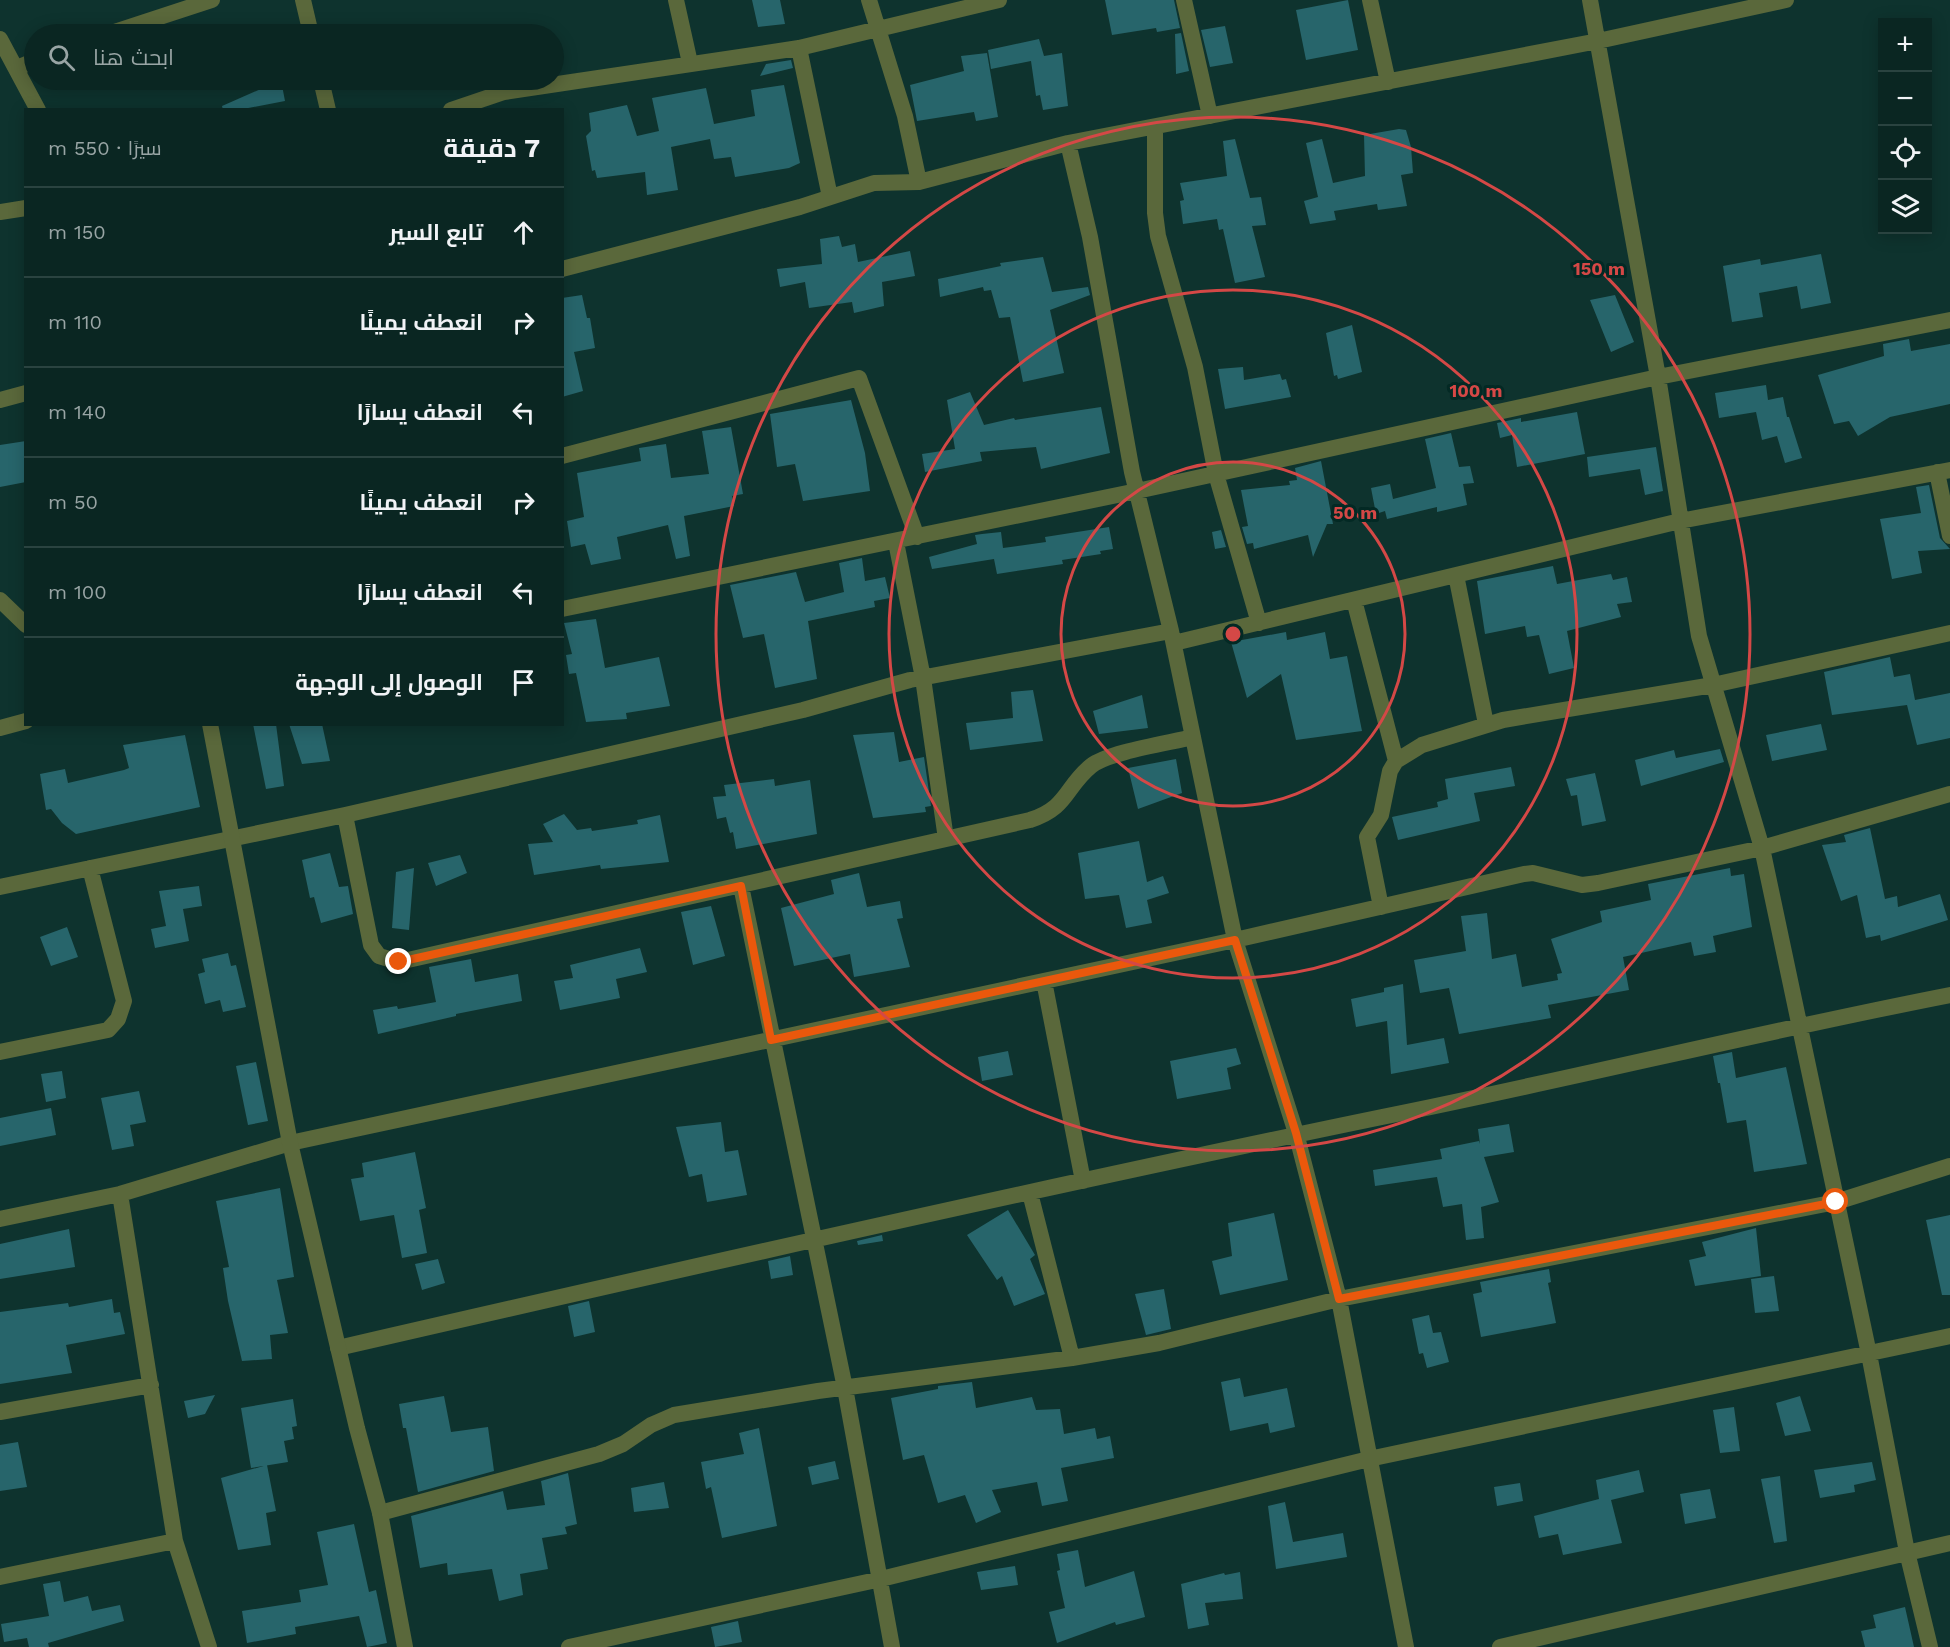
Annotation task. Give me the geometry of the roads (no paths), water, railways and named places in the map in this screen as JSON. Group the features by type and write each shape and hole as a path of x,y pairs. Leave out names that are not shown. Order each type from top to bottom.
{"street":[{"path":"139,24 212,0"},
{"path":"303,0 309,24"},
{"path":"676,0 690,63"},
{"path":"869,0 905,116 919,182"},
{"path":"564,83 799,48 877,27 999,0"},
{"path":"1184,0 1210,116"},
{"path":"1370,0 1388,82"},
{"path":"1590,0 1658,377 1699,636 1762,848 1869,1354 1907,1552 1930,1647"},
{"path":"564,267 830,197 874,183 919,182 1068,143 1598,41 1786,0"},
{"path":"0,39 24,82"},
{"path":"799,48 830,197"},
{"path":"17,68 24,65"},
{"path":"28,90 37,108"},
{"path":"323,90 328,108"},
{"path":"457,108 517,90"},
{"path":"1155,127 1155,224 1195,367 1216,474 1259,623"},
{"path":"1068,143 1090,237 1137,491 1173,637 1235,940 1296,1133 1339,1299 1407,1647"},
{"path":"0,212 24,208"},
{"path":"564,609 1137,491 1658,377 1950,320"},
{"path":"564,455 859,378 917,537"},
{"path":"0,400 24,394"},
{"path":"0,887 345,815 803,710 923,678 1259,623 1680,521 1943,471 1950,536"},
{"path":"896,542 923,678 946,839"},
{"path":"1456,575 1486,724"},
{"path":"0,600 24,623"},
{"path":"1354,600 1396,760"},
{"path":"1381,907 1367,837 1381,815 1390,771 1396,760 1422,745 1486,724 1713,685 1950,633"},
{"path":"0,728 24,722"},
{"path":"210,726 290,1143 338,1348 380,1513 405,1647"},
{"path":"345,815 371,945 379,956 392,961 406,960 741,886 1049,814 1091,766 1108,758 1193,737"},
{"path":"0,1219 120,1194 290,1143 1235,940 1533,873 1590,884 1762,848 1950,794"},
{"path":"0,1052 108,1030 118,1019 124,1001 90,868"},
{"path":"741,886 771,1040 846,1388 892,1647"},
{"path":"1044,981 1083,1181"},
{"path":"338,1348 814,1239 1296,1133 1382,1118 1799,1024 1950,995"},
{"path":"380,1513 599,1454 623,1444 651,1425 674,1415 846,1388 1072,1358 1159,1343 1339,1299 1836,1202 1950,1166"},
{"path":"1030,1193 1072,1358"},
{"path":"120,1194 175,1541 209,1647"},
{"path":"569,1647 881,1579 1369,1459 1950,1336"},
{"path":"0,1412 152,1385"},
{"path":"0,1577 175,1541"},
{"path":"1500,1647 1950,1543"}]}
